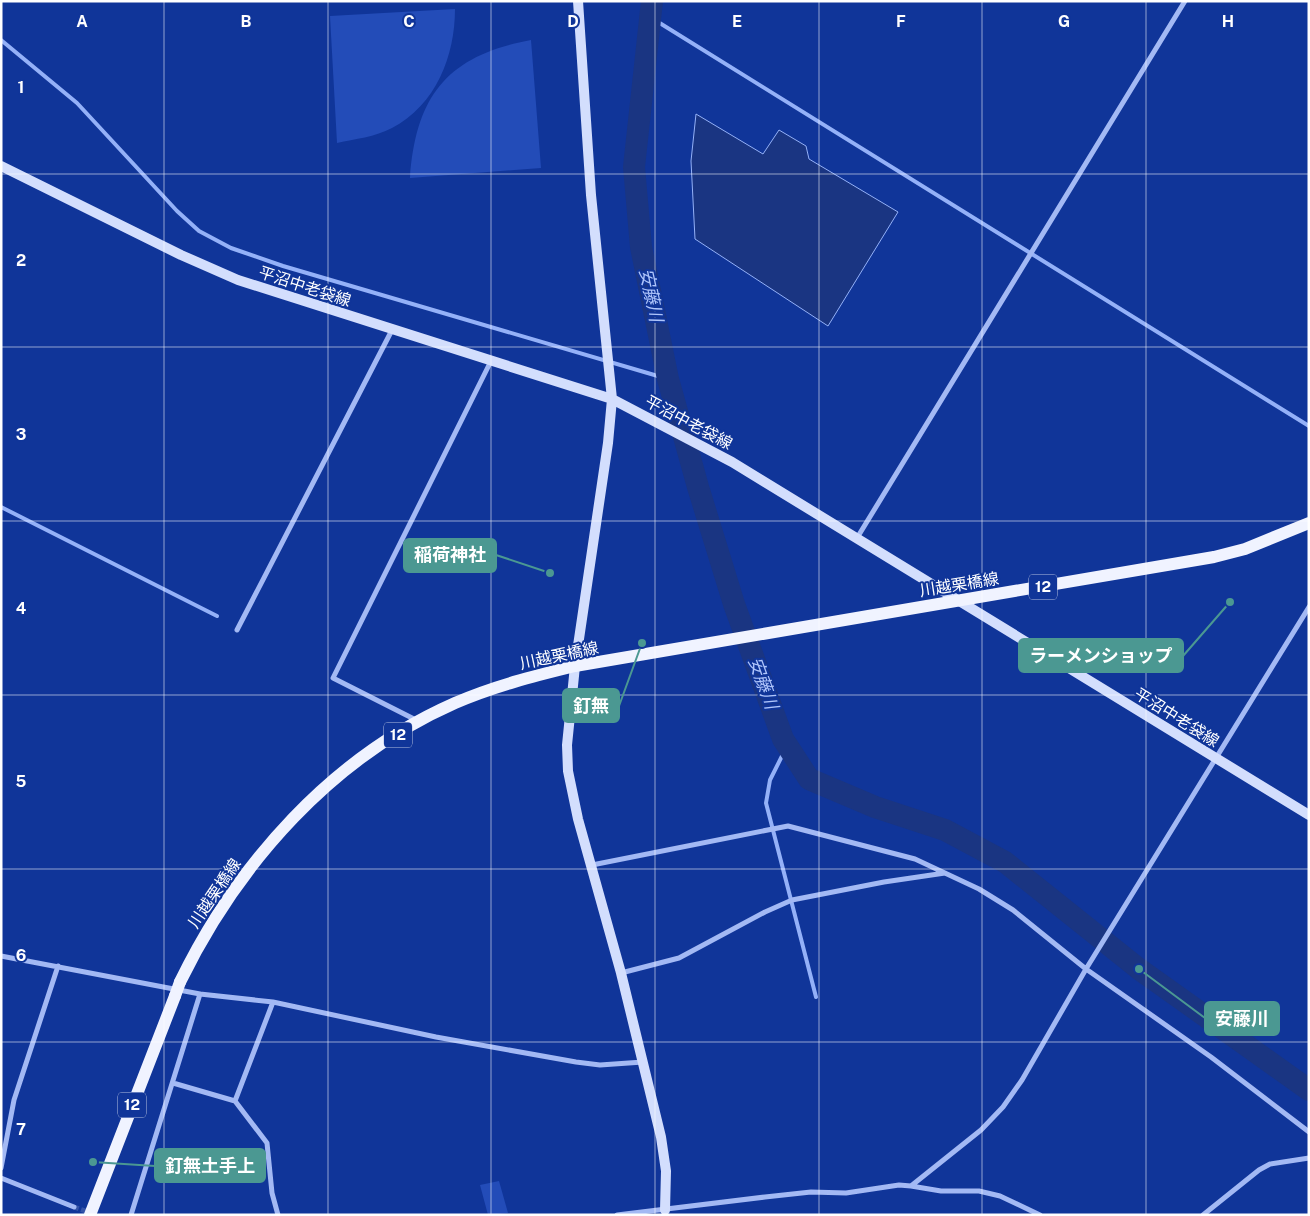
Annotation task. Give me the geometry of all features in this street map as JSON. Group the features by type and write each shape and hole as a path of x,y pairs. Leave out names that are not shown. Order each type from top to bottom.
{"main road":[{"path":"578,1 591,195 612,399 608,442 574,666 568,771 578,819 621,973 643,1062 665,1163 665,1210"},
{"name":"平沼中老袋線","path":"1,166 181,255 238,280 612,399 649,416 725,458 1309,815"},
{"name":"川越栗橋線","path":"90,1215 180,982 221,908 259,855 293,816 357,762 419,722 454,703 487,690 574,666 1214,557 1245,549 1309,523"}],"street":[{"path":"857,538 1185,1"},
{"path":"237,630 392,330"},
{"path":"419,722 333,678 491,361"},
{"path":"911,1186 981,1130 1003,1107 1022,1080 1088,967 1309,608"},
{"path":"592,865 788,826 915,859 979,889 1013,910 1309,1132"},
{"path":"621,973 679,958 765,912 792,900 884,882 946,873"},
{"path":"1,956 200,994 273,1002 427,1035 576,1062 600,1065 643,1062"},
{"path":"1,1168 14,1100 58,966"},
{"path":"130,1215 200,994"},
{"path":"235,1101 273,1002"},
{"path":"173,1083 235,1101 267,1144 272,1193 278,1215"},
{"path":"1204,1215 1259,1170 1270,1164 1309,1158"},
{"path":"1,1178 74,1207"},
{"path":"616,1215 811,1192 846,1193 898,1185 941,1191 986,1192 1000,1196 1040,1215"}],"shaded area":[{"path":"455,9 454,27 447,61 431,93 420,106 407,118 379,134 337,143 330,16"},
{"path":"531,40 541,168 410,178 420,123 429,101 442,83 458,68 478,56"},
{"path":"696,114 763,154 779,130 806,146 809,159 898,212 828,326 695,239 691,161"},
{"path":"499,1181 508,1213 488,1215 480,1185"}],"waterway":[{"name":"安藤川","path":"652,1 634,167 641,247 668,379 698,487 734,604 783,739 809,779 875,807 945,830 1005,862 1139,969 1309,1090"},
{"path":"650,17 1309,426"},
{"path":"1,40 77,103 177,211 199,231 231,248 283,266 668,379"},
{"path":"1,507 217,616"},
{"path":"787,746 770,780 766,803 816,997"}],"tunnel":[{"path":"74,1207 91,1213"}],"place":[{"name":"稲荷神社","path":"550,573"},
{"name":"ラーメンショップ","path":"1230,602"},
{"name":"釘無","path":"642,643"},
{"name":"安藤川","path":"1139,969"},
{"name":"釘無土手上","path":"93,1162"}]}
